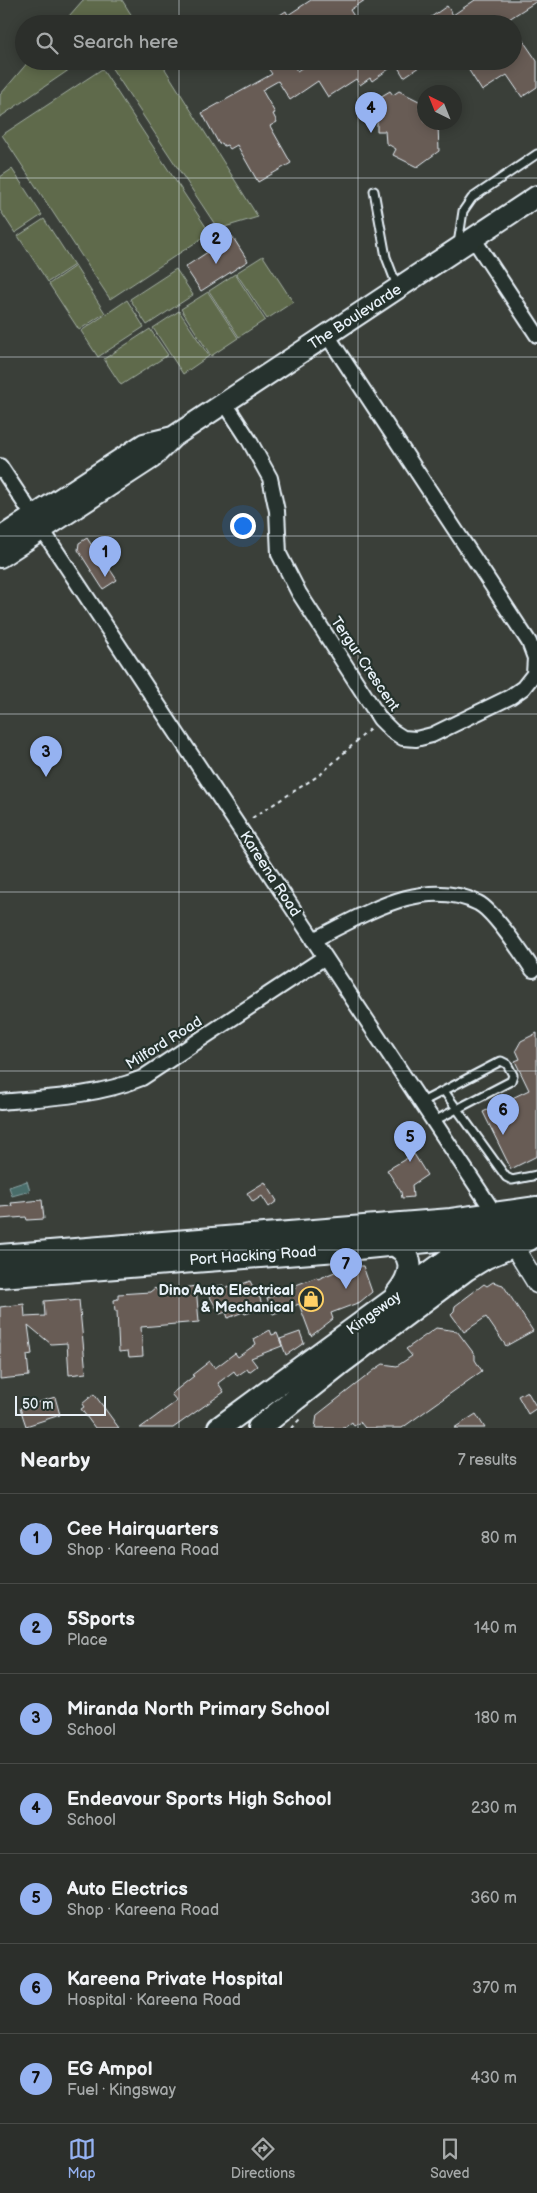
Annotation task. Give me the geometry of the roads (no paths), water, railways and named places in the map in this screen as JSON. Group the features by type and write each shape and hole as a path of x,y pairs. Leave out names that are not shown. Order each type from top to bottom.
{"main road":[{"name":"The Boulevarde","path":"0,557 37,523 144,444 173,437 537,196"},
{"name":"The Boulevarde","path":"0,538 37,523"},
{"name":"Kingsway","path":"266,1426 342,1362 465,1270 486,1257 504,1229 537,1210"},
{"name":"Kingsway","path":"504,1229 537,1230"},
{"name":"Kingsway","path":"504,1229 537,1237"},
{"name":"Port Hacking Road","path":"0,1276 337,1250 388,1243 481,1236 504,1229"},
{"name":"Port Hacking Road","path":"0,1256 504,1229"},
{"name":"Kingsway","path":"219,1428 481,1236"},
{"path":"388,1243 402,1249 410,1266 406,1282 390,1302"},
{"path":"252,1403 266,1426"}],"street":[{"path":"465,244 537,335"},
{"name":"Tergur Crescent","path":"225,403 254,448 270,478 277,511 279,554 299,593 380,719 403,738 416,739 432,735 510,697 522,688 534,674 535,658 529,642 327,335"},
{"name":"Kareena Road","path":"0,466 422,1102 537,1284"},
{"path":"313,940 366,914 413,895 446,893 479,903 507,933 533,970"},
{"name":"Milford Road","path":"0,1102 45,1098 120,1087 142,1078 325,957"}],"lane":[{"path":"465,244 463,211 472,198 537,154"},
{"path":"374,191 386,257 398,289"},
{"path":"422,1102 501,1062 507,1064 513,1075 511,1081 434,1121"},
{"path":"444,1091 506,1177 512,1180 537,1175"}],"water":[{"path":"27,1181 30,1191 12,1196 9,1187"}],"place":[{"name":"Endeavour Sports High School","path":"371,133"},
{"name":"5Sports","path":"216,264"},
{"name":"Cee Hairquarters","path":"105,577"},
{"name":"Miranda North Primary School","path":"46,777"},
{"name":"Kareena Private Hospital","path":"503,1135"},
{"name":"Auto Electrics","path":"410,1162"},
{"name":"EG Ampol","path":"346,1289"},
{"name":"Dino Auto Electrical & Mechanical","path":"311,1299"}]}
